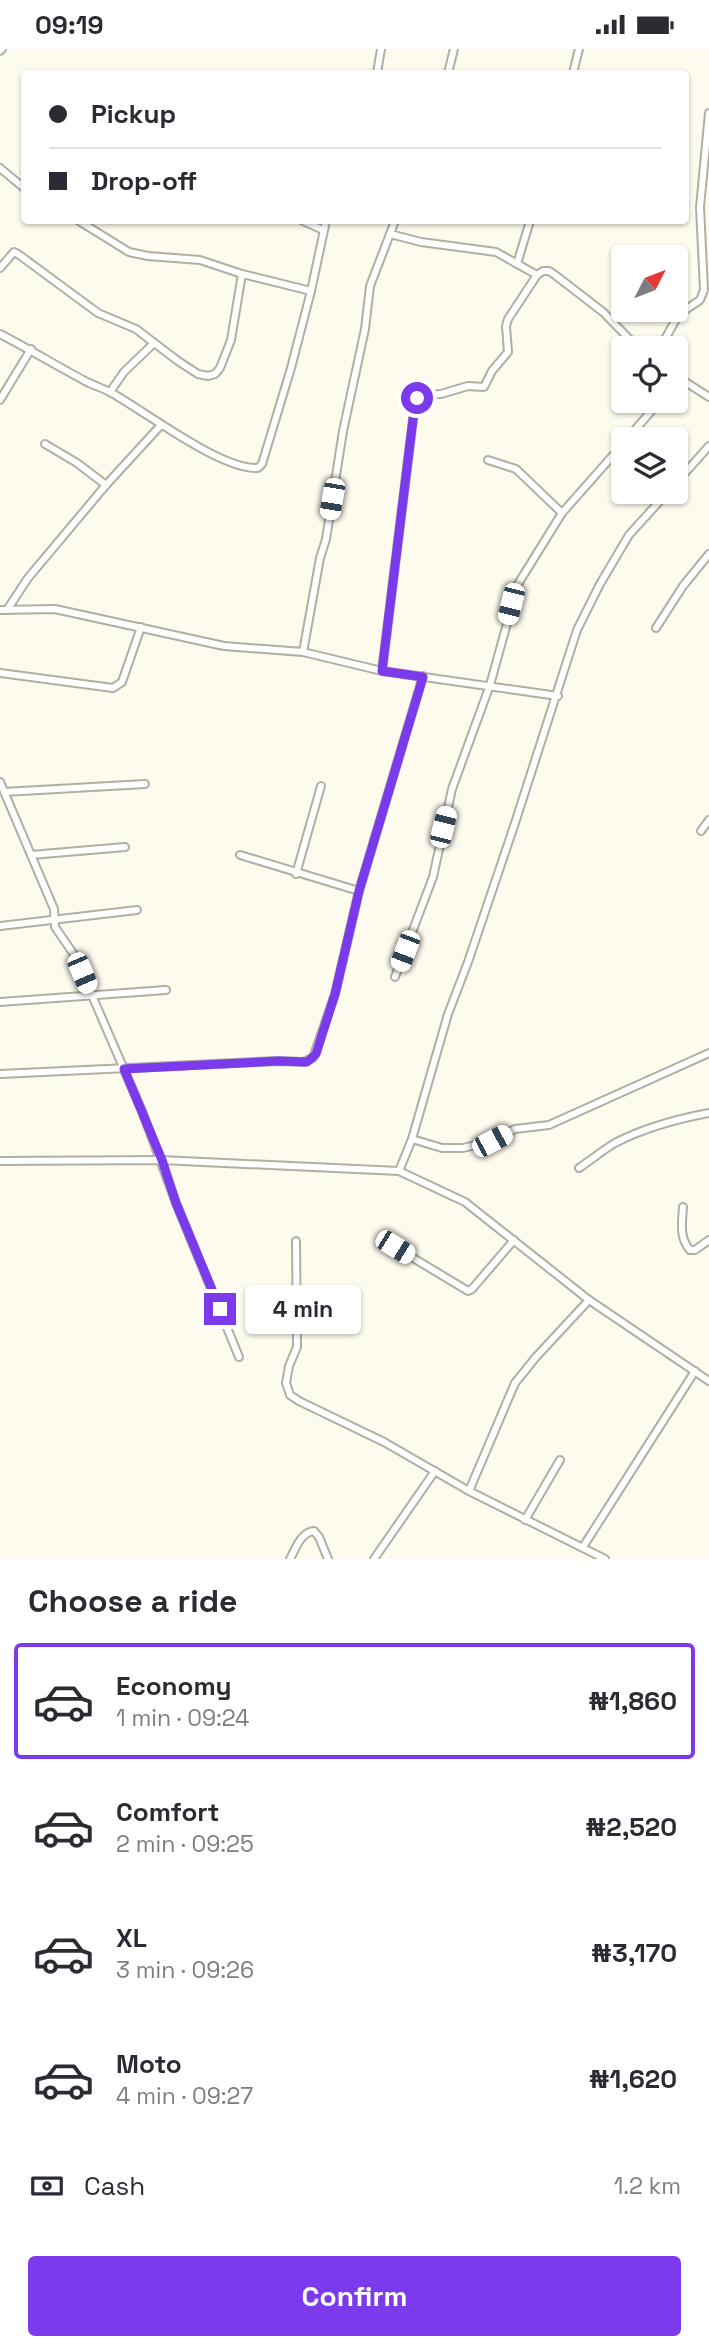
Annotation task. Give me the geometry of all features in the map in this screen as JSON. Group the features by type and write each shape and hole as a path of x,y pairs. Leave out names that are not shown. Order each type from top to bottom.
{"street":[{"path":"378,70 381,49"},
{"path":"450,70 454,49"},
{"path":"574,70 579,49"},
{"path":"667,336 679,314 694,306 704,290 700,207 709,114"},
{"path":"0,168 21,186"},
{"path":"84,224 129,252 148,257 200,260 242,274 311,291"},
{"path":"310,224 323,230"},
{"path":"0,334 110,392 161,425 222,458 250,469 258,468 262,464 291,368 325,224"},
{"path":"303,652 326,539 343,431 365,329 370,286 394,224"},
{"path":"517,264 529,224"},
{"path":"390,234 421,242 496,252 537,275"},
{"path":"0,268 14,252 18,254 98,313 136,329 198,374 208,376 215,375 220,369 234,331 237,294 242,274"},
{"path":"382,671 415,403 422,395 441,394 468,386 484,387 492,371 508,352 508,319 542,271 555,275 603,312 626,336"},
{"path":"110,392 124,372 154,343"},
{"path":"0,400 31,349"},
{"path":"688,385 709,397"},
{"path":"637,427 650,413"},
{"path":"3,610 106,485 161,425"},
{"path":"45,444 106,485"},
{"path":"688,470 709,446"},
{"path":"395,977 433,877 452,789 490,685 518,584 562,513 611,458"},
{"path":"488,460 516,469 562,513"},
{"path":"400,1171 412,1139 448,1014 558,696 577,630 629,535 657,504"},
{"path":"656,628 683,586 709,554"},
{"path":"3,610 55,609 224,646 303,652 382,671 558,696"},
{"path":"0,673 118,687 141,627"},
{"path":"0,1074 303,1062 313,1058 335,994 359,891 423,677"},
{"path":"0,782 54,909 55,927 75,955 124,1069 239,1356"},
{"path":"4,793 145,784"},
{"path":"296,874 321,786"},
{"path":"701,831 709,820"},
{"path":"32,855 125,847"},
{"path":"240,856 359,891"},
{"path":"0,926 137,910"},
{"path":"0,1002 166,990"},
{"path":"412,1139 442,1148 463,1148 492,1141 515,1129 549,1125 709,1053"},
{"path":"579,1168 614,1144 680,1118 709,1113"},
{"path":"0,1161 162,1160 400,1171 465,1202 589,1300 709,1381"},
{"path":"683,1206 682,1238 685,1245 690,1250 695,1250 709,1240"},
{"path":"395,1247 468,1291 514,1240"},
{"path":"296,1241 297,1347 286,1383 290,1395 384,1442 469,1491 605,1559"},
{"path":"469,1491 515,1383 589,1300"},
{"path":"583,1547 695,1371"},
{"path":"525,1520 560,1460"},
{"path":"374,1559 435,1471"},
{"path":"290,1559 303,1535 309,1531 314,1531 319,1537 328,1559"}],"route":[{"path":"220,1309 124,1069 278,1061 307,1062 316,1054 335,994 359,891 423,677 382,671 417,398"}]}
